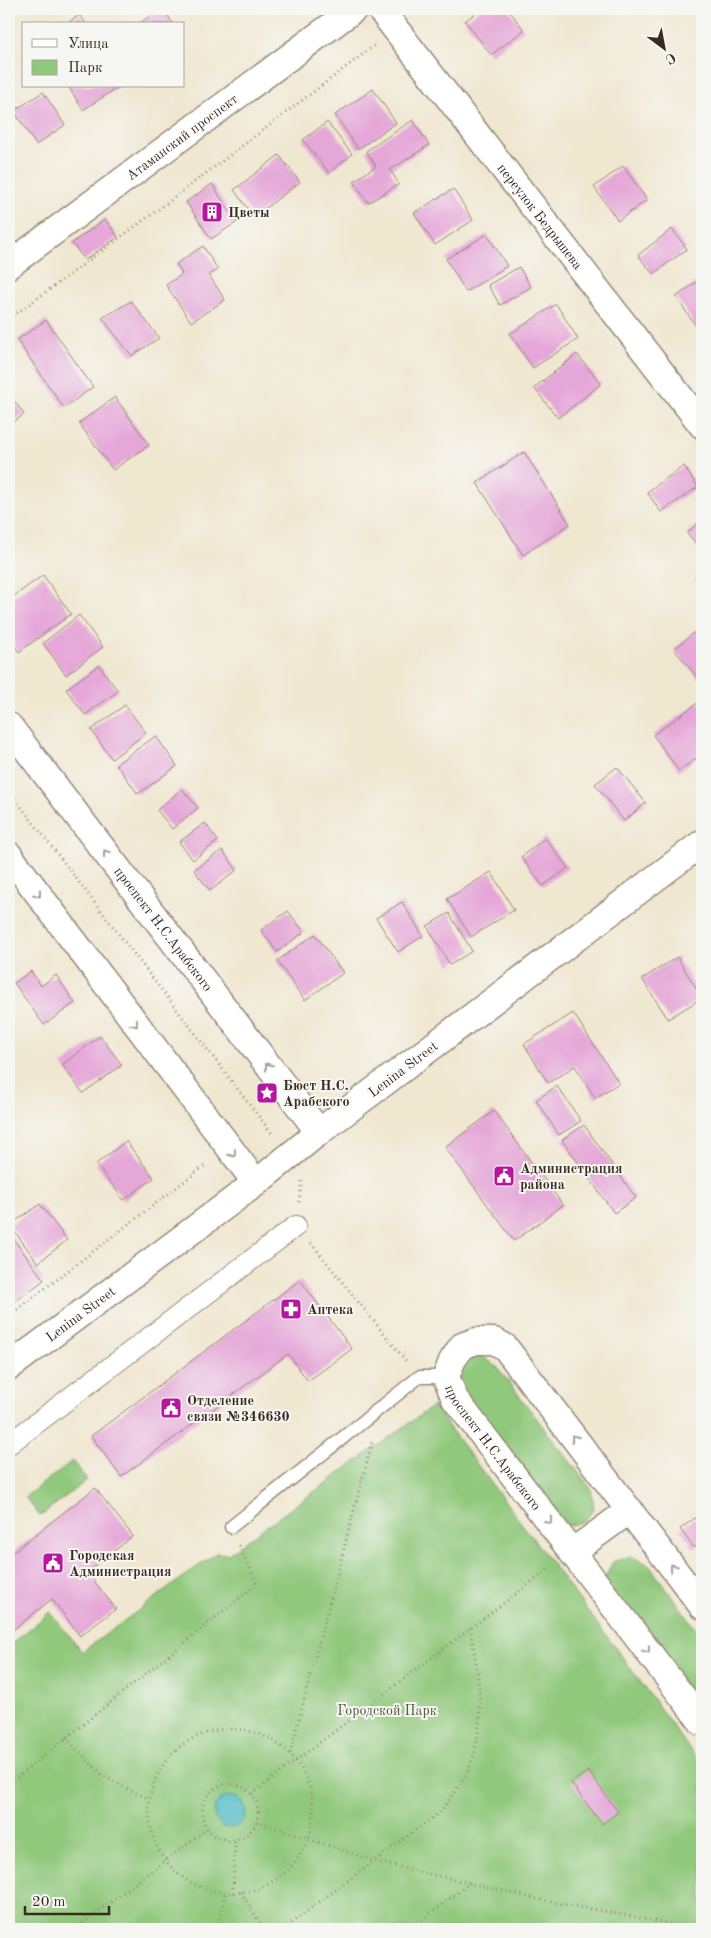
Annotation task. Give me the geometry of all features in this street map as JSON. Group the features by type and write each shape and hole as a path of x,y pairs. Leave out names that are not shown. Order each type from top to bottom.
{"street":[{"name":"Атаманский проспект","path":"9,265 354,9"},
{"name":"переулок Бедрышева","path":"380,9 702,424"},
{"name":"проспект Н.С.Арабского","path":"9,726 319,1132"},
{"name":"Lenina Street","path":"9,1367 256,1183 319,1132 702,843"},
{"path":"9,855 256,1183"},
{"path":"9,1444 296,1226"},
{"name":"проспект Н.С.Арабского","path":"702,1606 505,1347 494,1341 476,1341 462,1346 452,1361 446,1377 455,1399 702,1722"},
{"path":"572,1552 630,1510"}],"lane":[{"path":"231,1527 419,1377 446,1377"}],"path":[{"path":"9,319 163,206 423,9"},
{"path":"9,791 277,1139"},
{"path":"9,1316 228,1148"},
{"path":"303,1172 296,1226 419,1377"},
{"path":"290,1754 375,1428 369,1416"},
{"path":"9,1784 257,1584 231,1527"},
{"path":"252,1794 572,1552"},
{"path":"283,1929 440,1812 455,1792 468,1769 475,1749 480,1709 477,1667 470,1628"},
{"path":"230,1728 247,1730 263,1735 278,1743 296,1761 310,1788 313,1820 304,1850 284,1874 271,1883 256,1889 225,1893 204,1889 186,1880 165,1861 150,1831 149,1798 161,1767 171,1754 184,1743 206,1732 230,1728"},
{"path":"66,1738 102,1775 135,1793 149,1798"},
{"path":"229,1784 238,1785 246,1788 257,1802 257,1821 252,1830 244,1836 235,1840 219,1839 207,1829 202,1821 202,1804 212,1789 229,1784"},
{"path":"257,1821 374,1860 542,1900 688,1928 702,1918"},
{"path":"75,1929 207,1829"},
{"path":"233,1893 235,1840"},
{"path":"410,1929 470,1883"},
{"path":"241,1892 263,1929"},
{"path":"217,1929 225,1893"}],"green space":[{"path":"479,1354 497,1367 591,1489 594,1508 585,1521 568,1526 456,1394 461,1360"},
{"name":"Городской Парк","path":"433,1406 702,1766 702,1929 9,1929 9,1646 50,1612 82,1652 216,1553 228,1554"},
{"path":"72,1461 87,1480 40,1516 25,1497"},
{"path":"630,1556 648,1564 702,1637 702,1722 603,1581 613,1562"}],"water":[{"path":"230,1796 236,1797 241,1801 245,1806 245,1818 241,1823 236,1827 230,1828 224,1827 219,1823 215,1818 214,1812 215,1806 219,1801 224,1797"}],"building":[{"path":"164,9 172,22 141,22"},
{"path":"481,9 508,9 524,30 491,55 465,21"},
{"path":"80,15 85,22 69,22"},
{"path":"69,88 117,88 83,110"},
{"path":"373,89 396,123 358,149 335,115"},
{"path":"43,92 65,125 36,145 14,111"},
{"path":"413,120 429,145 390,170 399,184 368,203 354,181 376,166 366,151"},
{"path":"327,122 352,154 329,173 303,140"},
{"path":"279,155 300,182 254,217 234,190"},
{"path":"623,166 647,200 618,221 594,187"},
{"name":"Цветы","path":"212,184 237,222 211,239 186,202"},
{"path":"453,189 473,220 435,245 414,213"},
{"path":"105,219 118,237 85,260 72,243"},
{"path":"672,229 687,249 653,274 638,255"},
{"path":"487,234 507,266 466,292 446,259"},
{"path":"203,246 218,270 209,275 225,300 191,322 166,285 182,274 176,264"},
{"path":"519,267 531,287 500,305 488,285"},
{"path":"702,278 702,335 676,297"},
{"path":"131,301 159,338 132,356 102,318"},
{"path":"556,304 578,339 533,368 510,334"},
{"path":"46,320 93,387 64,408 17,340"},
{"path":"577,354 601,384 558,418 534,388"},
{"path":"9,394 24,414 9,426"},
{"path":"115,397 149,445 113,470 79,423"},
{"path":"524,452 570,524 523,555 477,483"},
{"path":"684,466 698,487 661,512 647,492"},
{"path":"702,520 702,546 700,548 687,533"},
{"path":"702,571 702,586 695,577"},
{"path":"43,575 71,614 19,652 9,638 9,600"},
{"path":"79,615 103,647 66,675 43,643"},
{"path":"702,626 702,683 674,649"},
{"path":"99,665 118,691 85,715 66,689"},
{"path":"699,702 702,707 702,754 679,771 653,735"},
{"path":"125,705 146,733 112,759 91,730"},
{"path":"156,736 177,766 138,794 116,764"},
{"path":"617,767 646,803 624,821 595,784"},
{"path":"182,789 198,808 172,829 157,810"},
{"path":"205,823 218,841 193,860 179,842"},
{"path":"545,838 568,868 543,886 521,857"},
{"path":"222,850 237,870 210,891 194,870"},
{"path":"491,872 514,910 471,937 447,899"},
{"path":"402,902 423,936 398,952 376,918"},
{"path":"288,911 304,932 277,952 261,930"},
{"path":"449,913 472,951 450,965 427,926"},
{"path":"315,934 343,973 305,1000 277,961"},
{"path":"677,957 702,998 668,1019 642,979"},
{"path":"31,971 41,986 56,975 75,1003 44,1025 14,983"},
{"path":"573,1013 619,1083 595,1098 575,1066 548,1083 524,1044"},
{"path":"100,1036 122,1065 83,1093 62,1065"},
{"path":"557,1086 581,1121 559,1135 536,1100"},
{"name":"Администрация района","path":"494,1111 563,1205 514,1241 445,1147"},
{"path":"584,1125 636,1198 614,1213 562,1140"},
{"path":"126,1141 154,1178 124,1200 96,1164"},
{"path":"40,1204 67,1240 38,1263 10,1225"},
{"path":"9,1233 44,1280 9,1306"},
{"path":"300,1280 352,1349 308,1381 288,1354 121,1477 91,1436"},
{"name":"Городская Администрация","path":"95,1488 133,1536 87,1572 116,1609 80,1636 52,1599 9,1633 9,1555"},
{"path":"702,1513 702,1542 694,1548 680,1529"},
{"path":"588,1771 618,1812 602,1824 571,1783"}],"place":[{"name":"Цветы","path":"212,212"},
{"name":"Бюст Н.С. Арабского","path":"267,1093"},
{"name":"Администрация района","path":"504,1176"},
{"name":"Аптека","path":"291,1309"},
{"name":"Отделение связи №346630","path":"171,1408"},
{"name":"Городская Администрация","path":"53,1563"}]}
